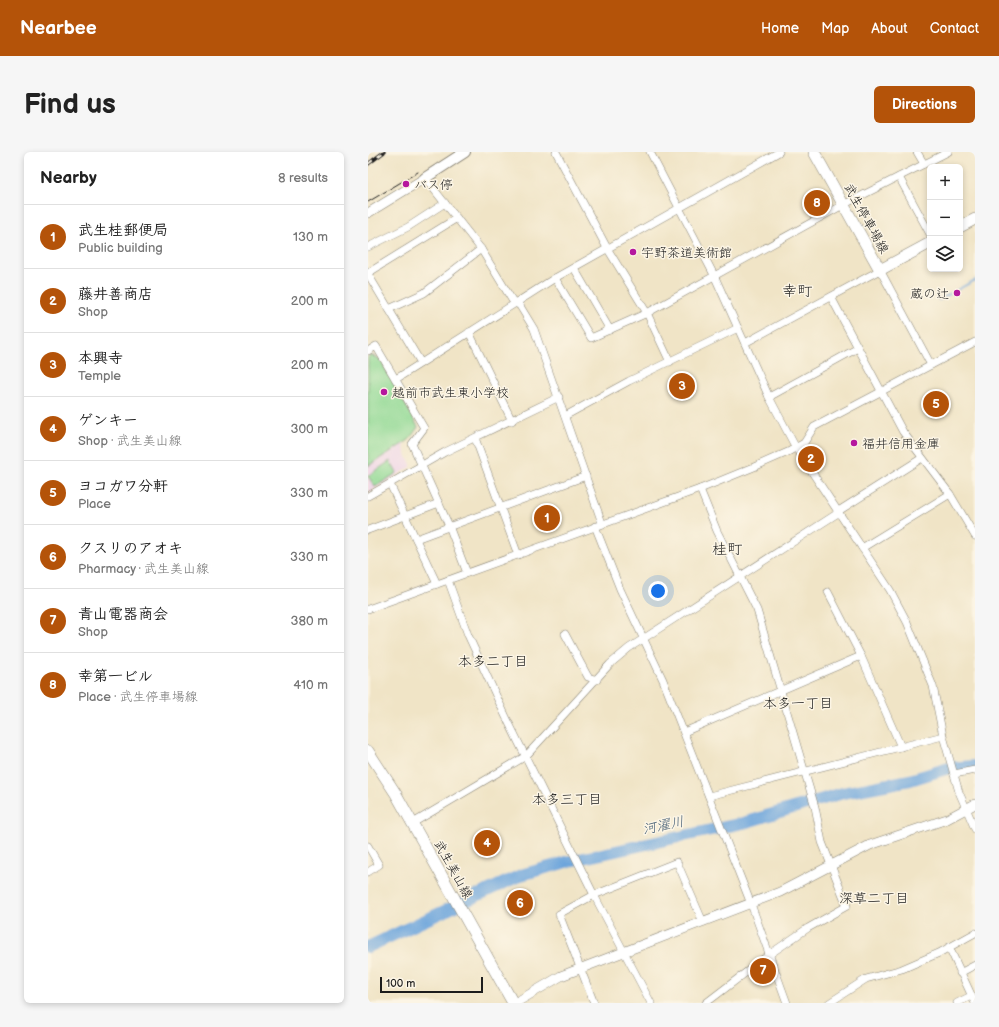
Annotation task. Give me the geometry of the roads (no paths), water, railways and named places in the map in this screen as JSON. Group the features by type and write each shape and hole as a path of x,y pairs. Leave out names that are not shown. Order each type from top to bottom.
{"main road":[{"path":"425,178 465,152"},
{"name":"武生停車場線","path":"814,152 880,270 927,245"},
{"path":"963,225 975,219"},
{"name":"武生美山線","path":"368,752 385,775 413,823 514,1003"}],"street":[{"path":"556,152 607,248 647,313 670,362"},
{"path":"650,152 714,275 769,397 796,448 899,606 922,654 933,686 943,736 954,774 966,810 975,829"},
{"path":"396,380 555,278 779,152"},
{"path":"917,152 924,164"},
{"path":"555,278 591,338 647,313 843,205 948,152"},
{"path":"899,177 927,228"},
{"path":"368,213 425,178 481,249 514,303 520,306 534,329 602,524"},
{"path":"368,247 408,227 445,203"},
{"path":"421,363 368,273 457,218"},
{"path":"389,309 424,293 481,249"},
{"path":"574,268 610,330"},
{"path":"745,343 880,270 930,365"},
{"path":"831,297 903,432 950,494 975,536"},
{"path":"565,416 738,328"},
{"path":"469,332 512,421"},
{"path":"368,609 700,489 796,448 804,443 814,427 975,342"},
{"path":"368,351 376,346 424,428 412,444 439,504 467,573"},
{"path":"769,397 858,348"},
{"path":"368,496 422,465 558,397"},
{"path":"475,438 518,555"},
{"path":"413,823 526,756 610,664 643,639 922,458"},
{"path":"416,539 500,506 586,476"},
{"path":"390,484 437,584"},
{"path":"700,489 717,531 757,610 815,807 822,842 847,906 808,928 770,954 706,1003"},
{"path":"862,548 950,494"},
{"path":"368,530 439,504"},
{"path":"595,526 620,589 643,639 656,662 751,904 787,1003"},
{"path":"448,580 468,635 526,756 594,895 651,1003"},
{"path":"828,592 861,656 901,747"},
{"path":"564,634 588,677 597,680"},
{"path":"684,732 861,656"},
{"path":"709,796 943,736"},
{"path":"954,774 975,770"},
{"path":"514,1003 560,976 780,892 870,845 947,819 975,804"},
{"path":"368,846 379,865 368,872"},
{"path":"594,1003 579,970 559,914 594,895 677,862 703,922"},
{"path":"829,1003 866,979 895,972 949,948 975,933"},
{"path":"949,948 975,1003"},
{"path":"960,973 975,965"},
{"path":"957,1003 971,996"}],"waterway":[{"path":"939,300 975,280"},
{"name":"河濯川","path":"368,947 521,875 570,861 743,823 843,793 910,780 949,768 975,766"}],"tram line":[{"path":"368,202 418,172"}],"railway":[{"path":"368,164 384,152"}],"place":[{"name":"バス停","path":"406,184"},
{"name":"幸第一ビル","path":"817,203"},
{"name":"宇野茶道美術館","path":"633,252"},
{"name":"蔵の辻","path":"957,293"},
{"name":"本興寺","path":"682,386"},
{"name":"越前市武生東小学校","path":"384,392"},
{"name":"ヨコガワ分軒","path":"936,404"},
{"name":"福井信用金庫","path":"854,443"},
{"name":"藤井善商店","path":"811,459"},
{"name":"武生桂郵便局","path":"547,518"},
{"name":"ゲンキー","path":"487,843"},
{"name":"クスリのアオキ","path":"520,903"},
{"name":"青山電器商会","path":"763,971"}],"district":[{"name":"幸町","path":"797,291"},
{"name":"桂町","path":"727,549"},
{"name":"本多二丁目","path":"493,661"},
{"name":"本多一丁目","path":"798,703"},
{"name":"本多三丁目","path":"567,799"},
{"name":"深草二丁目","path":"874,898"}]}
